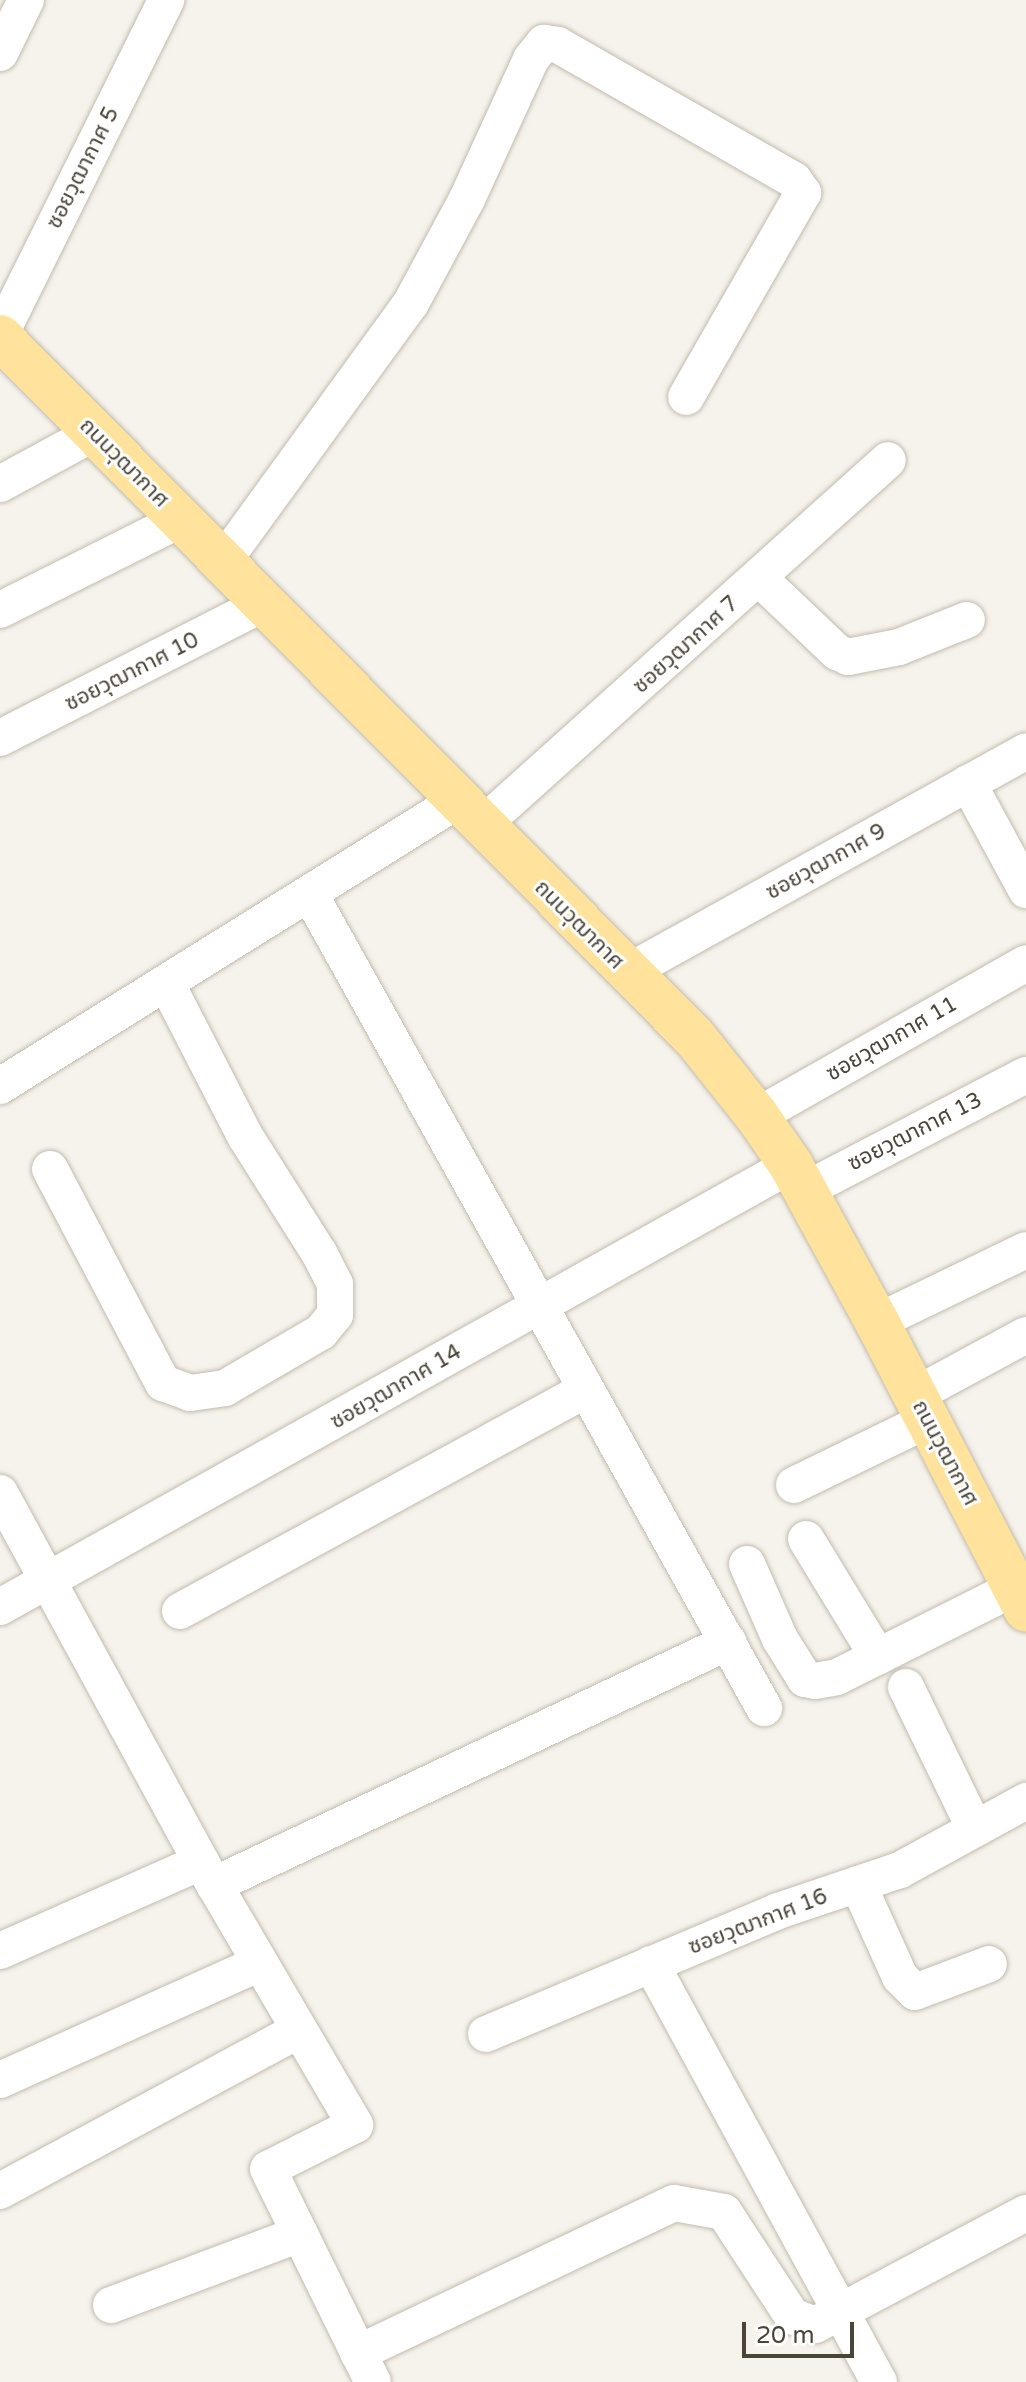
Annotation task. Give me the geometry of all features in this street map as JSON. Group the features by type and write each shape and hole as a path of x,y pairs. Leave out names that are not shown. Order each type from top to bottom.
{"main road":[{"name":"ถนนวุฒากาศ","path":"0,336 626,973 695,1038 757,1116 798,1178 877,1322 1023,1604"}],"street":[{"path":"0,53 26,0"},
{"name":"ซอยวุฒากาศ 5","path":"0,336 166,0"},
{"path":"222,563 411,303 467,199 531,59 544,43 558,45 794,180 803,193 686,397"},
{"path":"0,484 94,433"},
{"name":"ซอยวุฒากาศ 7","path":"0,1086 311,896 469,814 760,579 888,460"},
{"path":"0,610 180,520"},
{"path":"760,579 837,652 848,657 899,647 967,620"},
{"name":"ซอยวุฒากาศ 10","path":"0,738 263,604"},
{"name":"ซอยวุฒากาศ 9","path":"626,973 1026,751"},
{"path":"968,783 1026,890"},
{"path":"311,896 764,1708"},
{"name":"ซอยวุฒากาศ 11","path":"757,1116 1026,963"},
{"path":"50,1169 149,1362 163,1383 175,1390 203,1394 225,1388 321,1332 335,1315 335,1284 245,1136 167,984"},
{"name":"ซอยวุฒากาศ 13","path":"798,1178 1026,1075"},
{"name":"ซอยวุฒากาศ 14","path":"0,1607 51,1583 539,1306 798,1178"},
{"path":"877,1322 1026,1250"},
{"path":"794,1485 921,1408 1026,1335"},
{"path":"180,1611 586,1390"},
{"path":"0,1493 207,1874 355,2125 268,2169 365,2367 674,2203 724,2212 792,2316 803,2324 815,2325 1026,2213"},
{"path":"806,1539 878,1657"},
{"path":"747,1564 780,1639 805,1679 837,1677 878,1657 1023,1604"},
{"path":"0,1951 207,1874 728,1642"},
{"path":"906,1687 974,1827"},
{"name":"ซอยวุฒากาศ 16","path":"486,2034 778,1911 900,1870 1026,1801"},
{"path":"858,1884 900,1977 915,1992 989,1964"},
{"path":"0,2080 260,1963"},
{"path":"651,1964 843,2308 879,2382"},
{"path":"0,2191 299,2030"},
{"path":"111,2305 300,2234"}]}
